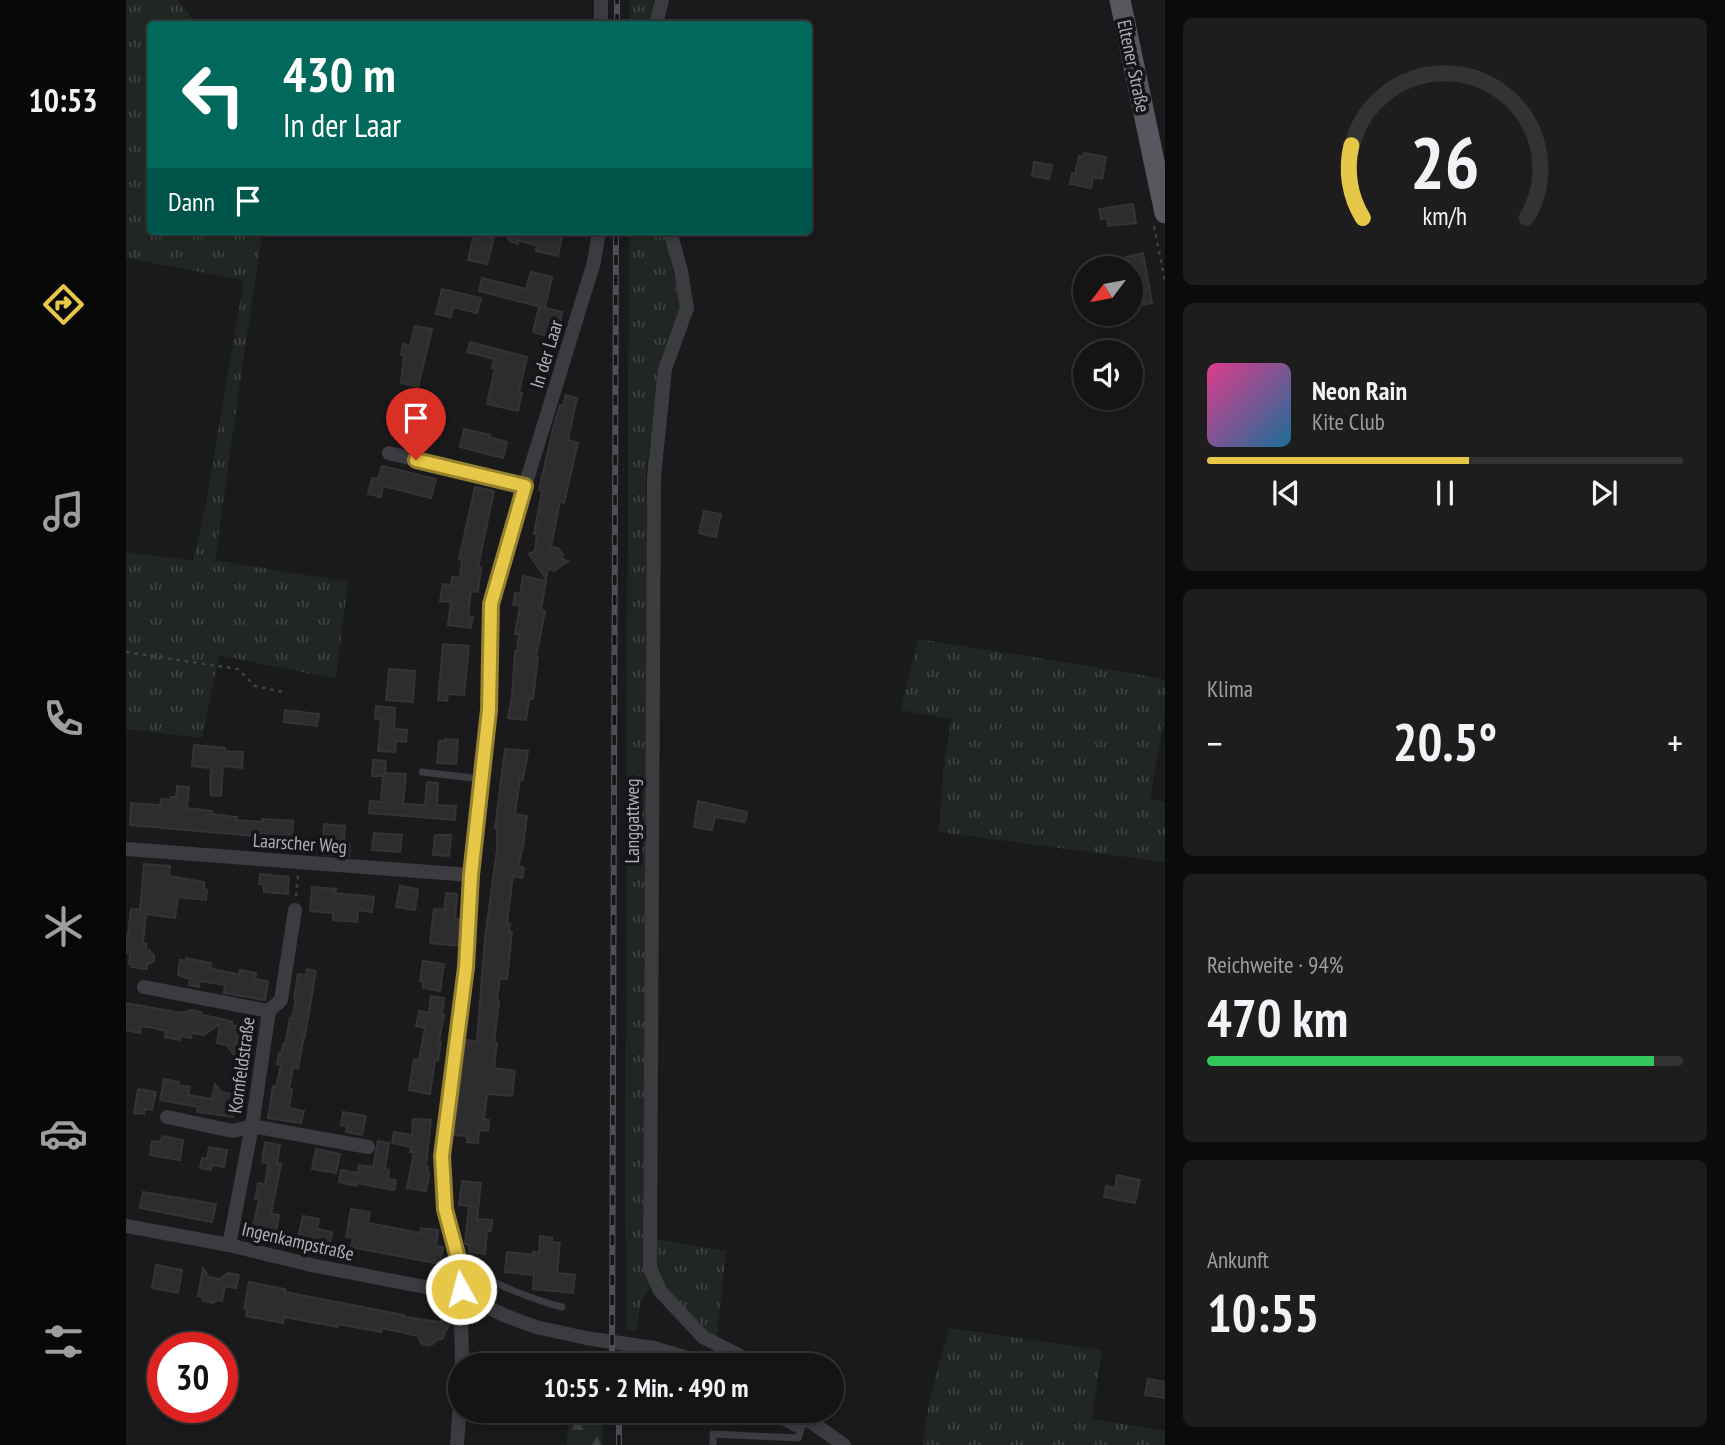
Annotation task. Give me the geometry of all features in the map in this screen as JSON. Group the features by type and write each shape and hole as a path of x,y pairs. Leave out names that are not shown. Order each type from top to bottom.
{"main road":[{"name":"Eltener Straße","path":"1120,0 1165,213"}],"street":[{"path":"601,0 601,21"},
{"path":"657,21 662,0"},
{"name":"In der Laar","path":"461,1294 460,1266 445,1209 442,1156 466,967 471,875 489,710 491,604 594,262 598,235"},
{"name":"Langgattweg","path":"671,235 687,308 665,369 654,477 650,1268 660,1291 703,1337 734,1353"},
{"path":"389,453 525,486"},
{"name":"Laarscher Weg","path":"126,849 471,875"},
{"path":"269,1011 281,1000 295,910"},
{"name":"Kornfeldstraße","path":"144,987 269,1011 252,1126 229,1245"},
{"name":"Kornfeldstraße","path":"167,1117 233,1131 252,1126 368,1147"},
{"name":"Ingenkampstraße","path":"126,1226 461,1294 536,1328 671,1353"},
{"path":"461,1294 462,1353"},
{"path":"457,1445 459,1423"},
{"path":"815,1423 844,1445"}],"lane":[{"path":"422,772 481,779"},
{"path":"460,1266 514,1292 562,1307"},
{"path":"785,1423 796,1429 798,1423"},
{"path":"713,1445 713,1434 798,1438 800,1423"}],"path":[{"path":"126,652 238,670 255,686 283,692"},
{"path":"295,910 300,863"}],"green space":[{"path":"126,0 178,0 194,21 147,21 147,235 262,235 215,560 348,582 336,679 219,655 202,738 126,729 126,552 193,561 205,509 244,280 126,258"},
{"path":"630,0 654,0 650,21 630,21"},
{"path":"629,235 665,235 681,309 660,360 646,471 643,1237 726,1251 717,1336 708,1334 651,1287 641,1302 636,1330 627,1329 625,1195"},
{"path":"918,639 1165,680 1165,716 1150,798 1165,802 1165,862 939,832 943,772 951,719 900,710"},
{"path":"949,1328 1102,1350 1092,1419 1165,1431 1165,1445 922,1445 930,1398"},
{"path":"568,1423 602,1423 602,1445 567,1445"}],"building":[{"path":"1084,153 1106,157 1102,179 1093,177 1091,188 1070,184 1079,156 1083,157"},
{"path":"1034,162 1052,165 1049,179 1032,176"},
{"path":"1133,204 1136,223 1108,226 1107,218 1101,219 1099,209"},
{"path":"474,235 494,238 487,264 468,260"},
{"path":"506,235 562,235 558,256 536,251 537,246 518,240 518,244 510,241"},
{"path":"1143,253 1152,303 1143,305 1143,256 1130,256"},
{"path":"531,272 552,277 545,308 562,312 560,323 554,322 551,337 533,332 541,307 479,291 482,278 526,289"},
{"path":"442,289 481,298 477,313 453,307 451,317 436,314"},
{"path":"415,326 432,329 418,387 401,383 403,344 410,346"},
{"path":"470,342 527,357 518,411 487,404 495,368 492,368 494,359 467,352"},
{"path":"566,395 577,398 568,440 578,443 564,503 560,501 551,547 558,548 563,555 562,559 568,561 554,571 548,569 546,579 529,554 535,551 537,534 534,534 542,491 539,490 554,425"},
{"path":"406,406 424,411 422,419 435,422 429,446 410,442 414,425 402,422"},
{"path":"464,429 507,442 503,458 460,447"},
{"path":"382,466 436,479 431,498 383,486 381,497 368,494 372,478 378,479"},
{"path":"475,487 494,491 478,567 481,568 478,592 471,591 468,616 473,617 471,628 448,625 451,602 440,601 443,584 451,585 452,577 460,578 462,559 459,559"},
{"path":"704,511 721,514 716,537 699,533"},
{"path":"523,576 546,581 541,610 545,611 536,657 533,699 529,699 526,720 508,718 519,634 515,634 520,606 513,605 515,593 520,594"},
{"path":"443,644 469,646 464,695 448,694 447,701 438,700"},
{"path":"389,669 415,671 413,702 386,700"},
{"path":"376,706 395,708 394,729 407,730 406,742 396,741 395,752 378,751 381,720 375,719"},
{"path":"285,710 319,714 317,726 284,722"},
{"path":"458,740 456,764 437,763 439,741"},
{"path":"194,745 243,752 242,768 223,766 221,796 211,795 211,768 192,766"},
{"path":"505,749 528,751 523,780 520,779 515,814 527,816 518,866 524,868 522,878 513,876 507,923 510,924 509,932 512,932 507,979 500,978 494,1043 497,1043 494,1068 515,1071 512,1096 487,1094 484,1119 489,1120 488,1131 479,1130 478,1143 467,1142 467,1136 454,1135 466,1040 477,1041 485,938 497,850 495,828"},
{"path":"373,760 386,761 385,773 406,774 403,804 425,805 427,782 438,783 437,805 456,806 455,820 369,813 370,801 381,802 383,776 372,776"},
{"path":"177,786 189,787 187,808 237,817 236,820 293,821 292,839 130,825 131,803 160,805 161,799 171,800 171,797 176,797"},
{"path":"698,801 747,812 745,822 715,817 712,830 694,827"},
{"path":"324,824 345,826 344,843 350,844 349,856 322,854"},
{"path":"374,833 402,835 400,852 372,850"},
{"path":"435,835 451,835 449,856 433,855"},
{"path":"144,864 170,866 169,876 204,882 204,889 207,890 206,900 178,897 175,918 146,914 143,943 154,955 154,961 147,965 147,969 131,967 130,954 126,953 131,909 140,910"},
{"path":"260,874 289,877 288,894 264,892 264,885 259,884"},
{"path":"400,886 418,889 415,910 396,907"},
{"path":"312,887 336,889 335,893 374,897 372,912 358,910 357,922 333,920 333,913 310,911"},
{"path":"446,893 457,894 455,919 459,919 458,946 430,943 434,909 444,910"},
{"path":"186,958 211,963 210,968 215,970 239,974 240,970 256,973 255,979 268,981 265,1000 224,993 225,985 200,981 199,987 189,985 190,979 178,975 180,960 186,961"},
{"path":"423,961 444,964 440,991 423,988 423,982 420,981"},
{"path":"307,969 316,971 298,1068 293,1067 289,1089 292,1089 289,1108 304,1111 301,1123 268,1118 273,1086 276,1087 281,1065 277,1064 279,1053 281,1054 285,1044 290,1018 292,1019 298,974 306,975"},
{"path":"431,996 444,998 444,1015 438,1061 435,1060 430,1094 409,1090 414,1059 419,1060 425,1028 416,1026 419,1011 429,1013"},
{"path":"126,1003 181,1013 191,1010 201,1012 203,1015 246,1028 244,1038 238,1037 234,1055 227,1045 217,1043 220,1024 204,1035 192,1033 191,1038 181,1036 180,1040 165,1037 166,1031 154,1028 141,1026 140,1033 126,1030"},
{"path":"164,1079 190,1087 188,1095 212,1099 215,1084 221,1092 246,1094 244,1107 235,1106 233,1117 197,1112 198,1107 160,1100"},
{"path":"138,1089 156,1092 152,1110 145,1109 144,1114 134,1113"},
{"path":"343,1112 366,1116 362,1135 346,1132 347,1126 341,1125"},
{"path":"413,1119 431,1120 426,1191 407,1188 414,1152 410,1152 411,1147 392,1143 394,1132 412,1135"},
{"path":"162,1136 183,1140 180,1160 150,1155 152,1141 161,1142"},
{"path":"378,1141 389,1143 385,1169 389,1170 388,1179 396,1180 394,1190 339,1182 341,1170 358,1173 359,1165 373,1167"},
{"path":"265,1142 280,1145 277,1163 281,1164 271,1214 279,1215 276,1232 253,1228 259,1199 255,1199 258,1183 265,1185 268,1164 262,1162"},
{"path":"209,1147 227,1150 224,1167 212,1165 211,1170 200,1168 202,1158 207,1159"},
{"path":"316,1149 340,1154 336,1173 312,1169"},
{"path":"1117,1175 1140,1180 1135,1203 1104,1197 1106,1186 1115,1188"},
{"path":"462,1181 481,1183 477,1219 492,1220 491,1231 487,1231 485,1254 469,1252 469,1245 465,1244 469,1206 459,1205"},
{"path":"143,1192 216,1204 212,1222 140,1208"},
{"path":"351,1209 370,1212 368,1223 420,1233 421,1228 438,1230 436,1246 443,1247 440,1264 351,1247 353,1238 346,1237"},
{"path":"303,1216 319,1219 317,1229 332,1232 330,1243 298,1237"},
{"path":"540,1236 560,1243 557,1273 575,1275 573,1293 533,1289 534,1275 505,1272 507,1252 533,1255 533,1252 539,1253"},
{"path":"156,1265 182,1270 178,1293 152,1288"},
{"path":"203,1268 209,1277 219,1279 228,1273 239,1275 236,1288 225,1286 222,1301 203,1301 202,1297 198,1296"},
{"path":"249,1282 404,1317 439,1322 443,1319 449,1324 443,1338 427,1346 421,1343 418,1336 382,1328 381,1332 284,1317 283,1323 246,1316 247,1309 244,1308"},
{"path":"1148,1379 1165,1382 1165,1398 1145,1395"}],"railway":[{"path":"617,0 617,21"},
{"path":"612,1353 616,235"},
{"path":"619,1423 619,1445"}],"route":[{"path":"416,460 525,486 491,604 489,710 471,875 466,967 442,1156 445,1209 460,1266 461,1289"}]}
